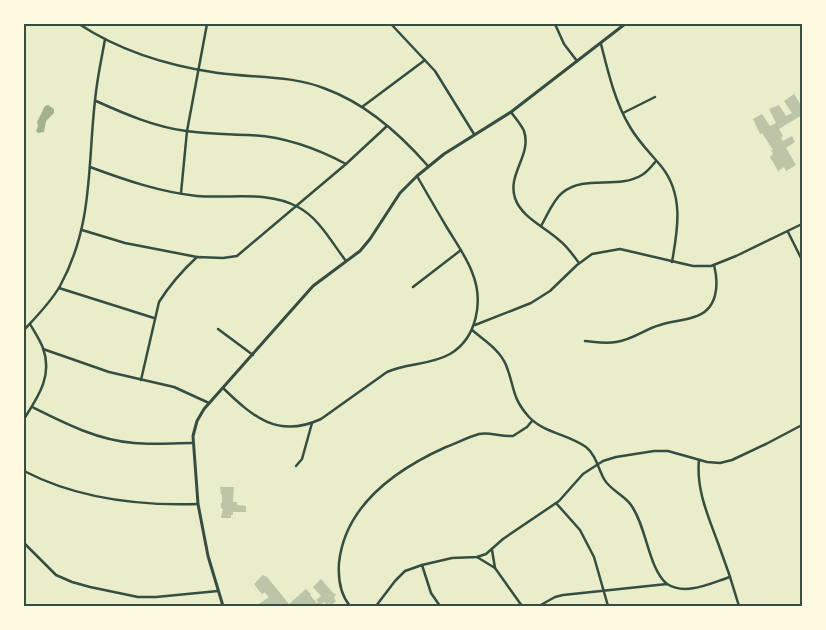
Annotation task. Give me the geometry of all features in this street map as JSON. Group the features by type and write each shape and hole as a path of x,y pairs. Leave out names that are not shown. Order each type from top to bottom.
{"street":[{"path":"79,24 105,39 145,56 216,73 297,80 326,89 362,106 405,141 428,166"},
{"path":"180,193 186,131 207,24"},
{"path":"391,24 426,59 474,134"},
{"path":"555,24 564,44 578,61"},
{"path":"223,606 204,540 198,504 193,443 198,421 209,403 314,286 360,251 400,193 417,176 428,166 474,134 510,112 625,24"},
{"path":"24,330 59,288 70,266 82,230 85,217 95,101 105,39"},
{"path":"600,44 615,96 623,113 636,136 662,168 676,196 678,218 672,262"},
{"path":"362,106 426,59"},
{"path":"623,113 655,97"},
{"path":"95,101 124,114 186,131 278,139 315,149 346,164"},
{"path":"510,112 522,127 526,138 526,146 514,180 515,198 529,217 560,240 579,263"},
{"path":"82,230 125,244 197,257 223,258 237,256 346,164 387,126"},
{"path":"541,226 561,194 566,190 581,184 622,182 642,175 656,161"},
{"path":"90,167 124,180 160,190 218,197 251,196 297,206 313,218 346,261"},
{"path":"223,388 246,411 256,418 286,427 299,427 321,419 387,372 396,368 439,359 459,347 475,325 477,294 473,273 417,176"},
{"path":"475,325 531,303 550,291 579,263 592,254 620,249 693,266 714,265 802,224"},
{"path":"787,232 802,260"},
{"path":"413,287 461,250"},
{"path":"141,380 159,302 165,292 197,257"},
{"path":"585,341 615,343 658,325 699,315 709,306 716,293 717,280 714,265"},
{"path":"59,288 154,318"},
{"path":"24,419 40,395 45,374 44,349 30,324"},
{"path":"218,329 253,355"},
{"path":"472,330 502,357 516,398 532,420 587,447 607,483 627,500 639,517 658,575 667,584 675,588 686,589 730,577"},
{"path":"44,349 109,372 182,390 209,403"},
{"path":"32,407 72,426 112,439 133,443 193,443"},
{"path":"350,606 344,597 340,582 341,550 351,522 372,495 391,479 425,457 480,434 490,433 513,436 527,427 532,420"},
{"path":"296,466 302,459 312,423"},
{"path":"376,606 400,576 413,568 452,558 477,557 492,550 503,539 556,503 583,474 598,464 616,457 654,451 668,451 699,460 720,463 732,460 802,425"},
{"path":"699,460 698,481 703,501 739,606"},
{"path":"24,471 51,483 93,496 122,502 169,505 198,504"},
{"path":"556,503 580,530 588,544 605,590 608,606"},
{"path":"24,543 56,575 90,588 138,597 218,591"},
{"path":"492,550 495,568"},
{"path":"477,557 495,568 522,606"},
{"path":"422,565 432,593 440,606"},
{"path":"539,606 548,600 563,595 667,584"}],"shaded area":[{"path":"48,105 54,109 54,113 46,121 44,132 38,133 36,131 37,122 45,106"}],"building":[{"path":"794,94 802,107 802,115 779,129 783,136 781,138 783,141 792,136 795,142 786,148 796,165 786,171 784,167 778,171 770,157 773,154 771,150 773,150 762,133 760,134 753,119 762,114 770,126 776,123 769,109 779,105 786,116 792,113 784,101"},
{"path":"220,487 234,487 233,502 237,502 237,505 246,506 246,512 233,512 231,518 221,518 223,509 221,508 222,494"},
{"path":"263,575 267,577 289,604 306,589 317,603 316,600 321,596 313,587 321,579 336,594 334,598 336,601 331,605 329,603 327,605 324,602 322,603 325,606 256,606 269,597 264,592 263,594 260,592 254,584"}]}
